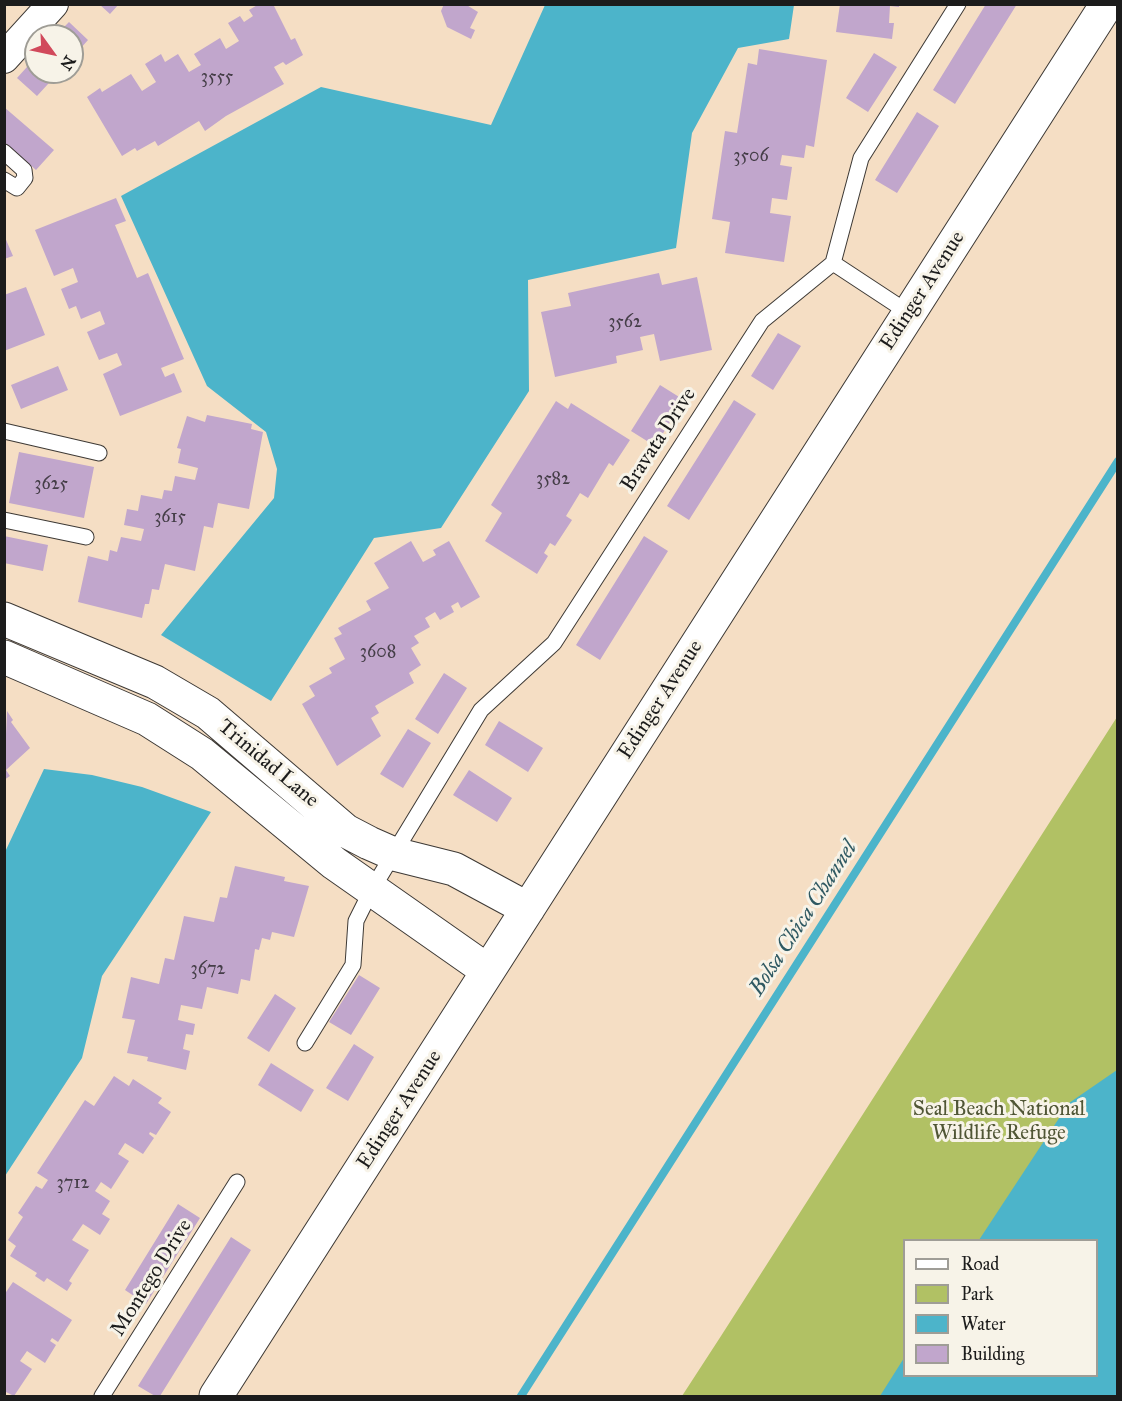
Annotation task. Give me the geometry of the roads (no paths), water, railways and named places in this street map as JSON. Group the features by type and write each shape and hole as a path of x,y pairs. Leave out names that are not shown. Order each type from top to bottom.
{"street":[{"path":"4,58 53,4"},
{"name":"Edinger Avenue","path":"216,1396 1107,4"},
{"name":"Trinidad Lane","path":"4,619 154,682 208,713 346,831 394,854 454,869 528,909"},
{"name":"Trinidad Lane","path":"4,657 147,720 202,754 371,891 488,971"}],"lane":[{"path":"909,313 833,263 861,158 958,4"},
{"path":"4,152 24,171 25,178 17,188 4,180"},
{"name":"Bravata Drive","path":"304,1043 353,965 356,921 371,891 481,710 554,643 762,321 833,263"},
{"path":"4,431 99,453"},
{"path":"4,520 86,537"},
{"name":"Montego Drive","path":"102,1396 237,1182"}],"water":[{"path":"545,5 794,5 789,39 738,48 692,133 676,248 528,280 529,391 441,528 374,538 271,701 161,635 274,498 277,469 266,432 207,386 121,196 321,87 491,125"},
{"path":"44,769 92,775 142,787 211,812 102,976 82,1058 5,1176 5,852"},
{"path":"1117,1070 1117,1396 880,1396 903,1360 903,1377 1098,1377 1098,1239 980,1239 1069,1103"}],"waterway":[{"name":"Bolsa Chica Channel","path":"521,1396 1118,461"}],"park label":[{"name":"Seal Beach National Wildlife Refuge","path":"999,1122"}]}
